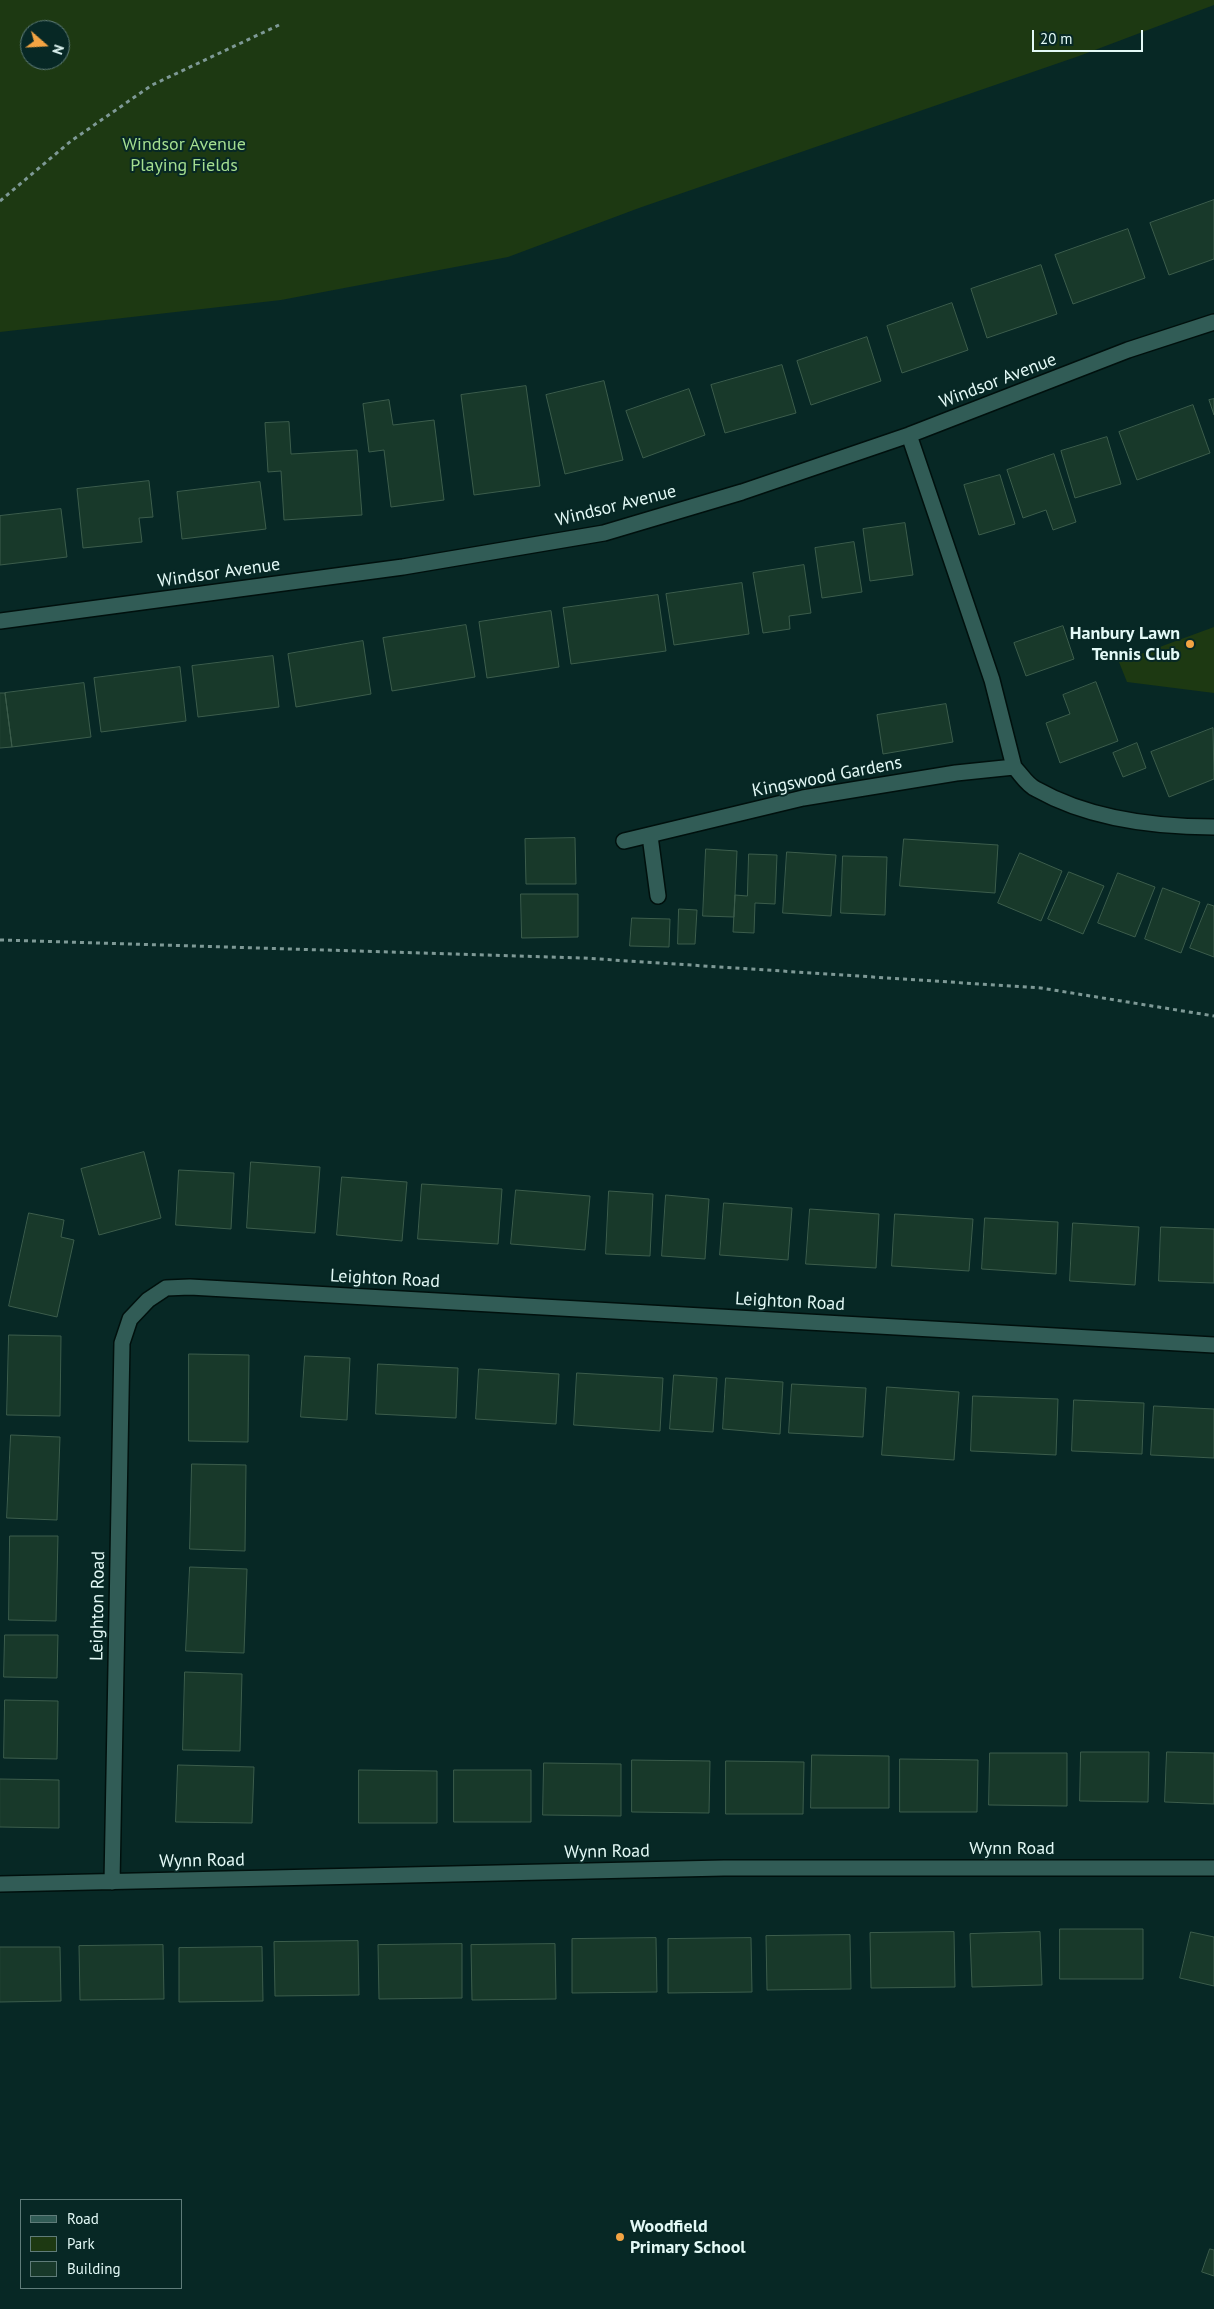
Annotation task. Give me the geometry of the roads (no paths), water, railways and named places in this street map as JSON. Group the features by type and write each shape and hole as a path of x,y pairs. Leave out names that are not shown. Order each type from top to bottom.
{"street":[{"name":"Windsor Avenue","path":"0,621 403,567 604,533 742,492 909,436 1128,350 1214,322"},
{"path":"909,436 992,680 1014,767 1034,788 1086,811 1122,819 1190,827 1214,827"},
{"name":"Kingswood Gardens","path":"624,841 803,798 956,773 1014,767"},
{"path":"650,836 658,896"},
{"name":"Leighton Road","path":"112,1882 122,1343 130,1319 148,1300 166,1288 190,1287 1214,1345"},
{"name":"Wynn Road","path":"0,1884 724,1868 1214,1868"}],"place":[{"name":"Hanbury Lawn Tennis Club","path":"1190,644"},
{"name":"Woodfield Primary School","path":"620,2237"}],"park label":[{"name":"Windsor Avenue Playing Fields","path":"184,155"}]}
